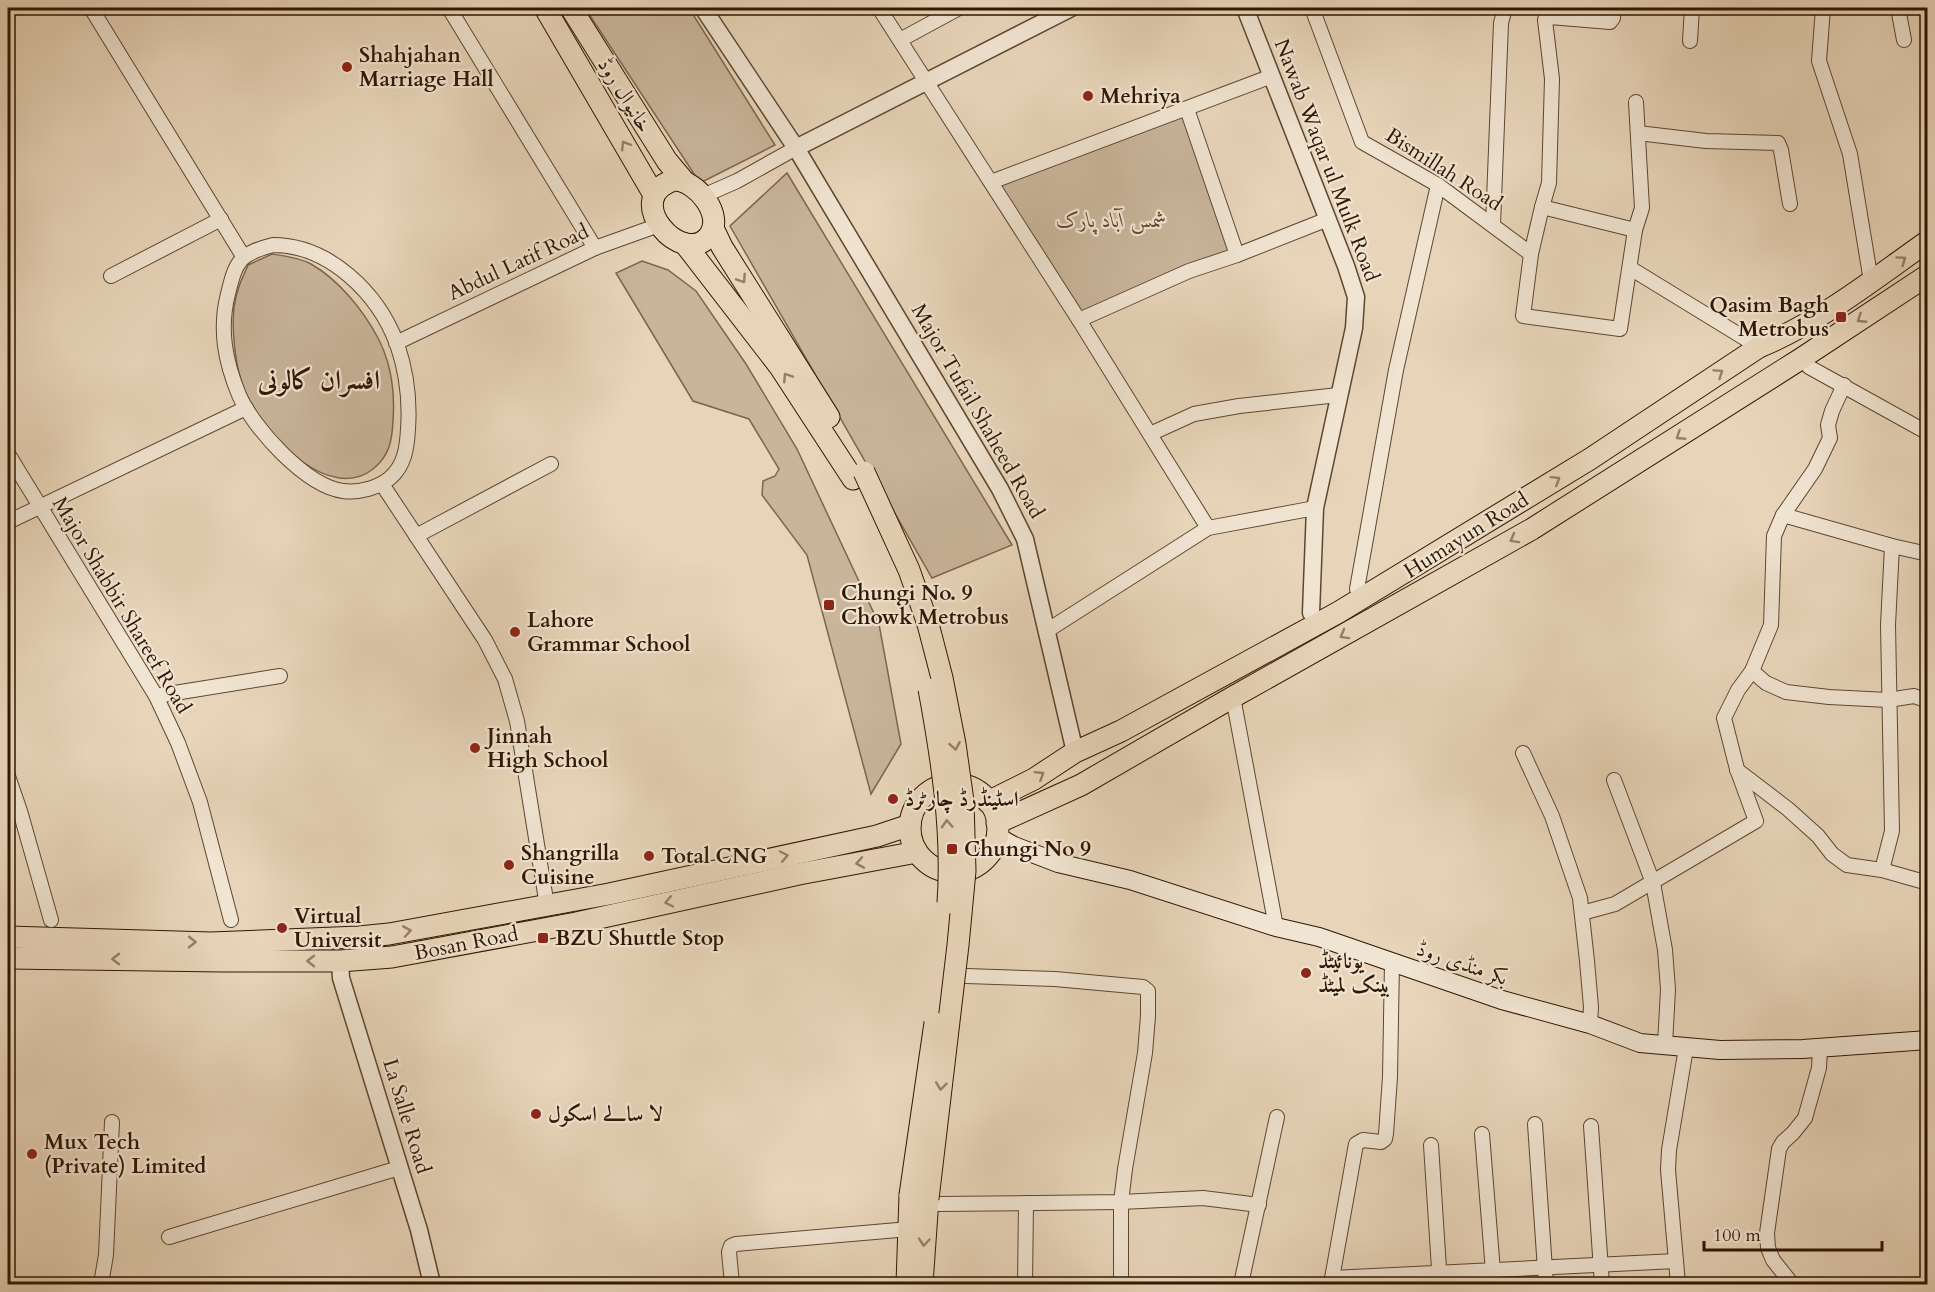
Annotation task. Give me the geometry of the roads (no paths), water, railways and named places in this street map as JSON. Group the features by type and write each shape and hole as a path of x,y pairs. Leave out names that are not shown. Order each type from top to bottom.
{"main road":[{"path":"545,8 654,195"},
{"name":"خانیوال روڈ","path":"571,8 668,161 683,180"},
{"path":"585,79 607,66"},
{"path":"907,1284 910,1195 945,942 950,871 946,795 934,717 916,627 858,476 780,367 685,244 667,234 659,225 652,203 657,188 665,183 683,180 694,186 703,196 713,218 713,228 722,247 858,476 909,570 928,624 944,689 963,801 965,872 928,1199 922,1284"},
{"path":"685,244 702,243 713,228"},
{"name":"Humayun Road","path":"988,802 1034,779 1075,752 1141,720 1339,612 1590,459 1759,347 1780,338 1871,281 1928,241"},
{"name":"Humayun Road","path":"997,830 1081,785 1532,529 1789,367 1928,275"},
{"path":"1075,752 1124,720 1311,614 1357,589 1408,570"},
{"path":"946,784 959,784 972,788 988,802 996,816 997,830 993,847 987,857 978,864 967,870 955,872 942,870 931,865 917,852 911,839 910,825 914,810 922,797 934,788 946,784"},
{"name":"Bosan Road","path":"8,937 212,943 389,934 547,906 877,836 910,825"},
{"name":"بکر منڈی روڈ","path":"997,830 1014,846 1058,863 1130,880 1276,927 1318,937 1502,1000 1590,1024 1640,1043 1730,1050 1820,1048 1928,1040"},
{"name":"Bosan Road","path":"8,958 222,962 340,961 392,957 576,923 799,874 917,852"}],"street":[{"path":"91,8 243,256"},
{"path":"449,8 595,248"},
{"name":"Major Tufail Shaheed Road","path":"703,8 796,148 1000,489 1025,539 1075,752"},
{"path":"879,8 1079,320 1208,528"},
{"path":"900,40 959,8"},
{"path":"703,196 737,181 796,148 1071,8"},
{"name":"Nawab Waqar ul Mulk Road","path":"1245,8 1328,219 1356,297 1354,328 1315,508 1311,614"},
{"name":"Bismillah Road","path":"1312,8 1362,142 1438,185 1531,254"},
{"path":"1493,225 1501,23 1505,8"},
{"path":"1614,8 1611,22 1550,17 1545,20 1552,79 1549,183 1531,254 1523,316 1620,329 1635,230 1642,208 1636,102"},
{"path":"1690,41 1692,8"},
{"path":"1823,8 1819,61 1850,154 1871,281"},
{"path":"1898,8 1904,40"},
{"path":"991,182 1272,76"},
{"path":"1187,109 1237,255"},
{"path":"1638,133 1706,141 1778,142 1790,204"},
{"path":"1357,589 1396,370 1438,185"},
{"path":"1542,207 1635,230"},
{"path":"111,276 221,219"},
{"path":"1079,320 1189,271 1237,255 1328,219"},
{"name":"Abdul Latif Road","path":"396,343 595,248 659,225"},
{"path":"283,245 296,247 324,259 342,270 369,296 387,324 396,343 405,381 409,417 402,463 382,484 363,490 344,491 317,480 286,458 246,408 232,377 223,338 223,319 233,271 243,256 258,249 283,245"},
{"path":"1630,268 1759,347"},
{"path":"1809,367 1928,433"},
{"path":"1582,913 1615,904 1756,821 1737,769 1724,718 1738,690 1752,671 1771,625 1774,536 1783,515 1815,469 1830,438 1828,425 1844,385"},
{"path":"1150,434 1194,414 1239,406 1338,395"},
{"path":"8,522 246,408"},
{"name":"Major Shabbir Shareef Road","path":"8,454 156,696 178,743 200,802 231,920"},
{"path":"416,536 551,464"},
{"path":"382,484 485,640 505,680 517,721 547,906"},
{"path":"1048,630 1208,528 1315,508"},
{"path":"1783,515 1928,554"},
{"path":"1882,870 1892,831 1888,625 1892,546"},
{"path":"1752,671 1766,683 1786,692 1888,700 1914,696 1928,701"},
{"path":"156,696 280,676"},
{"path":"1233,697 1276,927"},
{"path":"1523,753 1552,816 1574,878 1582,913 1591,1007 1590,1024"},
{"path":"1737,769 1788,809 1818,836 1832,854 1847,865 1882,870 1928,883"},
{"path":"8,776 51,920"},
{"path":"1614,780 1653,883 1665,950 1668,989 1665,1046"},
{"name":"La Salle Road","path":"340,961 341,978 419,1230 432,1284"},
{"path":"1392,962 1390,1077 1386,1134 1383,1141 1363,1140 1356,1144 1332,1281 1493,1277 1545,1268 1676,1261"},
{"path":"966,976 1055,979 1143,987 1148,991 1145,1053 1121,1202 1121,1284"},
{"path":"1678,1284 1668,1170 1669,1150 1686,1048"},
{"path":"1792,1284 1770,1256 1767,1233 1779,1149 1805,1118 1819,1068 1820,1048"},
{"path":"1241,1284 1277,1117"},
{"path":"100,1284 106,1255 112,1122"},
{"path":"1534,1124 1546,1284"},
{"path":"1591,1126 1602,1284"},
{"path":"1482,1134 1493,1277"},
{"path":"1431,1145 1440,1279"},
{"path":"169,1237 399,1168"},
{"path":"938,1204 1121,1202 1203,1198 1259,1204"},
{"path":"1025,1284 1026,1203"},
{"path":"732,1284 729,1252 731,1246 736,1244 898,1230"}],"place":[{"name":"Shahjahan Marriage Hall","path":"347,67"},
{"name":"Mehriya","path":"1088,96"},
{"name":"Qasim Bagh Metrobus","path":"1841,317"},
{"name":"Chungi No. 9 Chowk Metrobus","path":"829,605"},
{"name":"Lahore Grammar School","path":"515,632"},
{"name":"Jinnah High School","path":"475,748"},
{"name":"اسٹینڈرڈ چارٹرڈ","path":"893,799"},
{"name":"Chungi No 9","path":"952,849"},
{"name":"Total CNG","path":"649,856"},
{"name":"Shangrilla Cuisine","path":"509,865"},
{"name":"Virtual Universit","path":"282,928"},
{"name":"BZU Shuttle Stop","path":"543,938"},
{"name":"یونائیٹڈ بینک لمیٹڈ","path":"1306,973"},
{"name":"لا سالے اسکول","path":"536,1114"},
{"name":"Mux Tech (Private) Limited","path":"32,1154"}],"district":[{"name":"افسران کالونی","path":"319,380"}],"park label":[{"name":"شمس آباد پارک","path":"1112,220"}]}
